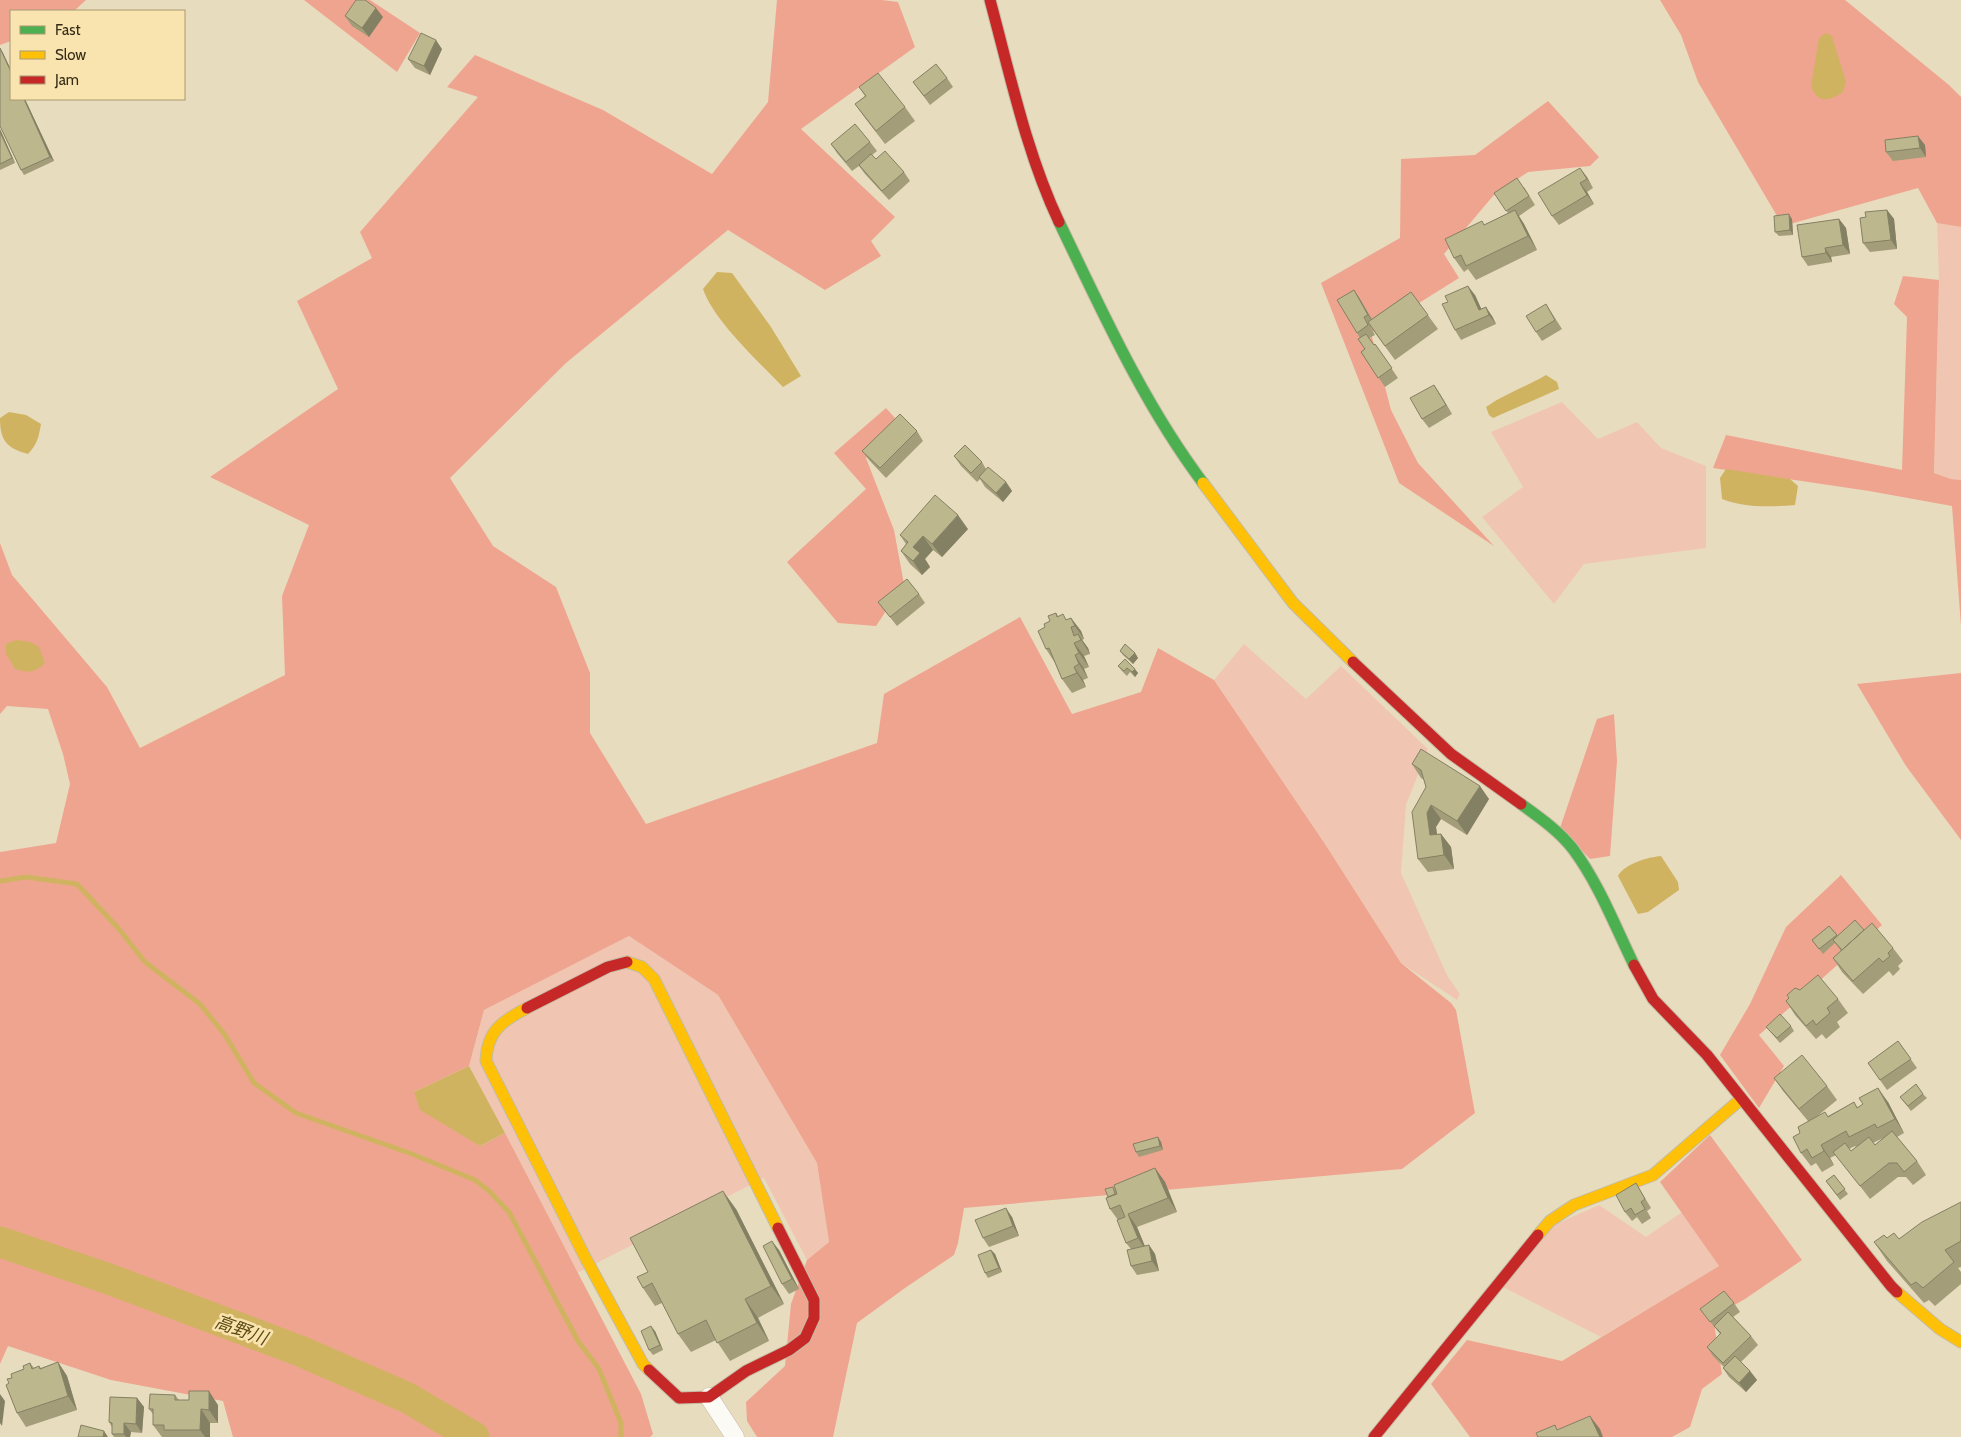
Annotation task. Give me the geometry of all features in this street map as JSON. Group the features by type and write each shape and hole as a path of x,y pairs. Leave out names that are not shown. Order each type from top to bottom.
{"street":[{"path":"990,0 1022,118 1047,196 1126,360 1178,450 1294,603 1451,754 1546,822 1572,848 1595,883 1640,978 1653,999 1707,1055 1891,1286 1940,1329 1961,1342"},
{"path":"627,962 642,967 654,979 814,1300 814,1318 805,1338 789,1350 746,1372 709,1396 679,1398 643,1364 585,1257 486,1061 486,1045 495,1030 507,1018 608,967 627,962"},
{"path":"1374,1437 1550,1221 1574,1205 1653,1176 1741,1099"},
{"path":"709,1396 735,1437"}],"shaded area":[{"path":"0,0 86,0 75,10 10,10 10,41 0,45"},
{"path":"304,0 370,0 420,33 397,72"},
{"path":"777,0 882,0 898,2 915,47 801,129 895,217 871,241 881,256 825,290 728,230 566,363 450,478 493,546 556,587 590,673 590,733 646,824 877,743 884,694 1020,617 1072,714 1141,692 1158,648 1214,680 1327,847 1401,963 1451,1003 1456,1010 1475,1113 1402,1169 964,1208 954,1255 857,1323 833,1437 757,1437 747,1421 746,1402 785,1366 791,1304 807,1260 829,1242 817,1163 718,995 629,936 484,1010 469,1066 414,1092 480,1146 505,1133 641,1394 653,1434 650,1437 233,1437 223,1401 111,1380 8,1346 0,1364 0,852 56,843 70,784 63,754 48,709 7,706 0,714 0,543 12,575 107,687 140,748 285,675 282,596 309,525 210,477 338,389 297,301 372,258 360,232 478,97 447,87 475,55 603,110 712,174 768,102"},
{"path":"1660,0 1845,0 1949,85 1961,97 1961,227 1937,223 1918,188 1783,226 1698,82 1681,35"},
{"path":"1826,33 1832,36 1846,82 1843,92 1829,99 1817,96 1811,86 1819,38"},
{"path":"1548,101 1599,157 1590,166 1528,172 1493,196 1444,254 1459,278 1371,333 1391,410 1418,463 1494,546 1399,483 1321,283 1400,238 1401,159 1475,155"},
{"path":"1937,223 1961,227 1961,480 1951,479 1934,473 1939,280"},
{"path":"717,272 732,273 771,327 801,376 783,387 727,327 717,314 703,289"},
{"path":"1903,276 1939,280 1934,473 1951,479 1961,480 1961,626 1952,506 1869,491 1713,468 1726,435 1902,470 1907,317 1894,304"},
{"path":"1546,375 1557,382 1559,389 1493,418 1489,415 1486,407"},
{"path":"1562,402 1598,439 1637,422 1661,448 1706,466 1706,548 1584,564 1554,604 1482,517 1523,487 1491,432"},
{"path":"886,408 895,418 866,458 894,530 904,584 876,626 838,623 787,562 866,489 834,453"},
{"path":"9,412 26,415 41,424 34,447 28,454 9,446 3,437 0,418"},
{"path":"1726,469 1790,479 1798,486 1795,505 1749,505 1722,499 1720,478"},
{"path":"16,640 30,642 39,647 45,663 38,669 31,671 15,669 6,654 6,644"},
{"path":"1244,644 1306,699 1341,666 1428,749 1406,805 1401,873 1448,977 1460,994 1457,1000 1401,963 1327,847 1214,680"},
{"path":"1961,673 1961,840 1906,766 1857,684"},
{"path":"1614,714 1617,761 1610,856 1590,859 1560,828 1597,719"},
{"path":"1661,856 1678,882 1679,890 1648,912 1638,914 1618,876 1625,868 1631,865"},
{"path":"1841,875 1882,925 1759,1035 1784,1066 1759,1108 1720,1055 1750,1004 1786,927"},
{"path":"629,936 718,995 817,1163 829,1242 807,1260 764,1178 577,1273 469,1066 484,1010"},
{"path":"469,1066 505,1133 480,1146 420,1110 414,1092"},
{"path":"1710,1135 1802,1260 1745,1299 1713,1317 1722,1374 1702,1389 1690,1427 1672,1437 1470,1437 1431,1384 1467,1340 1562,1361 1719,1266 1660,1182"},
{"path":"1599,1205 1646,1237 1682,1212 1719,1266 1601,1337 1503,1287 1554,1225"}],"building":[{"path":"356,0 365,0 376,8 362,28 345,16"},
{"path":"421,33 436,40 424,66 408,59"},
{"path":"0,48 10,70 10,100 24,100 50,157 21,170 0,126"},
{"path":"936,64 947,78 924,96 913,82"},
{"path":"878,73 905,107 876,131 855,104 866,96 859,87"},
{"path":"855,124 870,142 846,162 831,144"},
{"path":"0,132 12,158 0,164"},
{"path":"1918,136 1920,148 1886,152 1885,140"},
{"path":"885,151 904,172 882,191 859,165 871,154 876,159"},
{"path":"1580,168 1587,179 1580,183 1587,195 1552,216 1538,193"},
{"path":"1517,178 1529,196 1506,211 1494,193"},
{"path":"1515,210 1528,236 1466,266 1461,255 1454,258 1445,239 1482,221 1484,225"},
{"path":"1887,210 1891,240 1863,243 1860,218 1866,217 1865,212"},
{"path":"1789,214 1790,230 1775,232 1774,216"},
{"path":"1839,219 1843,245 1825,248 1826,253 1802,257 1797,225"},
{"path":"1468,286 1479,310 1486,307 1489,315 1455,330 1442,304 1448,302 1445,296"},
{"path":"1354,290 1368,315 1364,317 1368,325 1357,333 1337,300"},
{"path":"1411,292 1428,315 1385,346 1368,322"},
{"path":"1546,304 1555,320 1536,332 1526,316"},
{"path":"1366,334 1392,368 1378,378 1361,352 1365,349 1358,339"},
{"path":"1434,385 1446,405 1422,419 1410,398"},
{"path":"900,414 917,431 880,468 862,451"},
{"path":"965,445 982,462 971,473 954,456"},
{"path":"988,467 1006,482 996,493 979,477"},
{"path":"935,495 958,515 932,544 923,536 913,547 920,553 913,561 901,551 908,542 900,535"},
{"path":"907,579 919,594 890,617 878,602"},
{"path":"1056,613 1057,617 1063,614 1066,620 1071,618 1075,626 1071,627 1074,636 1078,634 1081,640 1074,643 1079,653 1075,655 1079,664 1074,667 1077,673 1062,679 1049,648 1046,649 1038,631 1045,627 1044,624 1050,621 1048,616"},
{"path":"1125,644 1135,653 1129,659 1120,651"},
{"path":"1125,659 1135,669 1132,672 1127,668 1124,671 1118,666"},
{"path":"1421,749 1480,786 1457,821 1431,805 1427,813 1430,835 1441,834 1444,855 1418,859 1412,812 1426,787 1421,770 1412,764"},
{"path":"1855,920 1864,930 1842,950 1833,940"},
{"path":"1872,923 1893,948 1888,953 1890,956 1883,962 1879,958 1853,981 1833,958"},
{"path":"1829,926 1837,935 1819,949 1812,940"},
{"path":"1818,975 1838,999 1827,1008 1830,1013 1816,1025 1813,1020 1806,1026 1786,1001 1789,998 1787,995 1795,988 1800,990"},
{"path":"1780,1014 1791,1026 1777,1038 1766,1027"},
{"path":"1898,1041 1911,1059 1880,1080 1868,1063"},
{"path":"1802,1055 1827,1086 1799,1109 1774,1078"},
{"path":"1916,1084 1923,1094 1908,1106 1900,1097"},
{"path":"1878,1088 1895,1119 1877,1128 1875,1124 1849,1137 1846,1131 1821,1145 1824,1151 1812,1158 1807,1149 1801,1153 1793,1137 1800,1133 1798,1127 1825,1112 1828,1117 1854,1102 1857,1108 1863,1104 1859,1098"},
{"path":"1892,1131 1917,1161 1904,1172 1897,1163 1889,1163 1860,1186 1833,1152 1845,1143 1851,1151 1869,1137 1875,1145"},
{"path":"1158,1137 1160,1146 1136,1152 1133,1144"},
{"path":"1155,1168 1168,1198 1128,1214 1138,1238 1126,1243 1117,1220 1125,1217 1120,1205 1110,1209 1106,1198 1117,1194 1114,1185"},
{"path":"1834,1175 1845,1189 1837,1195 1826,1181"},
{"path":"1636,1183 1645,1199 1641,1202 1645,1209 1635,1215 1631,1208 1625,1212 1616,1195"},
{"path":"1113,1187 1115,1194 1108,1197 1105,1189"},
{"path":"723,1191 771,1286 745,1299 757,1323 717,1343 706,1320 678,1334 652,1283 643,1288 637,1277 648,1272 630,1238"},
{"path":"1961,1202 1961,1241 1945,1250 1954,1262 1923,1288 1916,1282 1911,1285 1874,1242 1884,1235 1887,1238 1894,1233 1899,1239 1922,1222"},
{"path":"1006,1208 1013,1226 983,1238 975,1220"},
{"path":"772,1241 792,1279 782,1284 763,1246"},
{"path":"1149,1245 1152,1261 1131,1266 1127,1250"},
{"path":"991,1250 999,1268 985,1273 978,1255"},
{"path":"1724,1291 1734,1303 1710,1322 1700,1309"},
{"path":"1728,1312 1751,1336 1723,1363 1707,1347 1721,1333 1714,1326"},
{"path":"651,1326 660,1345 649,1350 641,1331"},
{"path":"1735,1356 1750,1371 1739,1383 1723,1368"},
{"path":"58,1362 68,1396 17,1413 6,1385 9,1383 7,1379 12,1378 11,1374 24,1369 23,1366 30,1363 32,1369 39,1366 40,1369"},
{"path":"189,1391 209,1391 209,1410 201,1409 200,1430 164,1430 164,1425 153,1425 153,1409 149,1409 150,1394 175,1395 175,1400 189,1400"},
{"path":"110,1397 137,1398 136,1424 124,1423 124,1434 112,1434 112,1423 109,1422"},
{"path":"1590,1416 1600,1437 1538,1437 1536,1433 1555,1425 1557,1430"},
{"path":"81,1425 104,1431 103,1437 78,1437"}],"waterway":[{"path":"0,881 26,877 77,884 119,929 145,962 200,1004 225,1035 254,1083 296,1113 412,1154 475,1180 489,1191 509,1212 578,1341 599,1369 621,1423 621,1437"},
{"name":"高野川","path":"0,1242 109,1279 300,1351 408,1398 474,1437"}],"traffic: fast":[{"path":"1059,222 1142,389 1181,452 1203,483"},
{"path":"1521,804 1555,830 1573,849 1599,891 1634,965"}],"traffic: slow":[{"path":"1203,483 1293,603 1353,662"},
{"path":"627,962 642,967 654,979 778,1228"},
{"path":"527,1008 503,1023 493,1034 489,1042 486,1061 585,1257 643,1364 649,1370"},
{"path":"1538,1235 1550,1221 1574,1205 1653,1175 1741,1099"},
{"path":"1897,1292 1940,1329 1961,1342"}],"traffic: jam":[{"path":"990,0 1028,141 1047,195 1059,222"},
{"path":"1353,662 1451,754 1521,804"},
{"path":"527,1008 608,967 627,962"},
{"path":"1634,965 1653,999 1707,1055 1897,1292"},
{"path":"649,1370 679,1398 709,1397 746,1371 789,1350 805,1338 814,1318 814,1300 778,1228"},
{"path":"1374,1437 1538,1235"}]}
